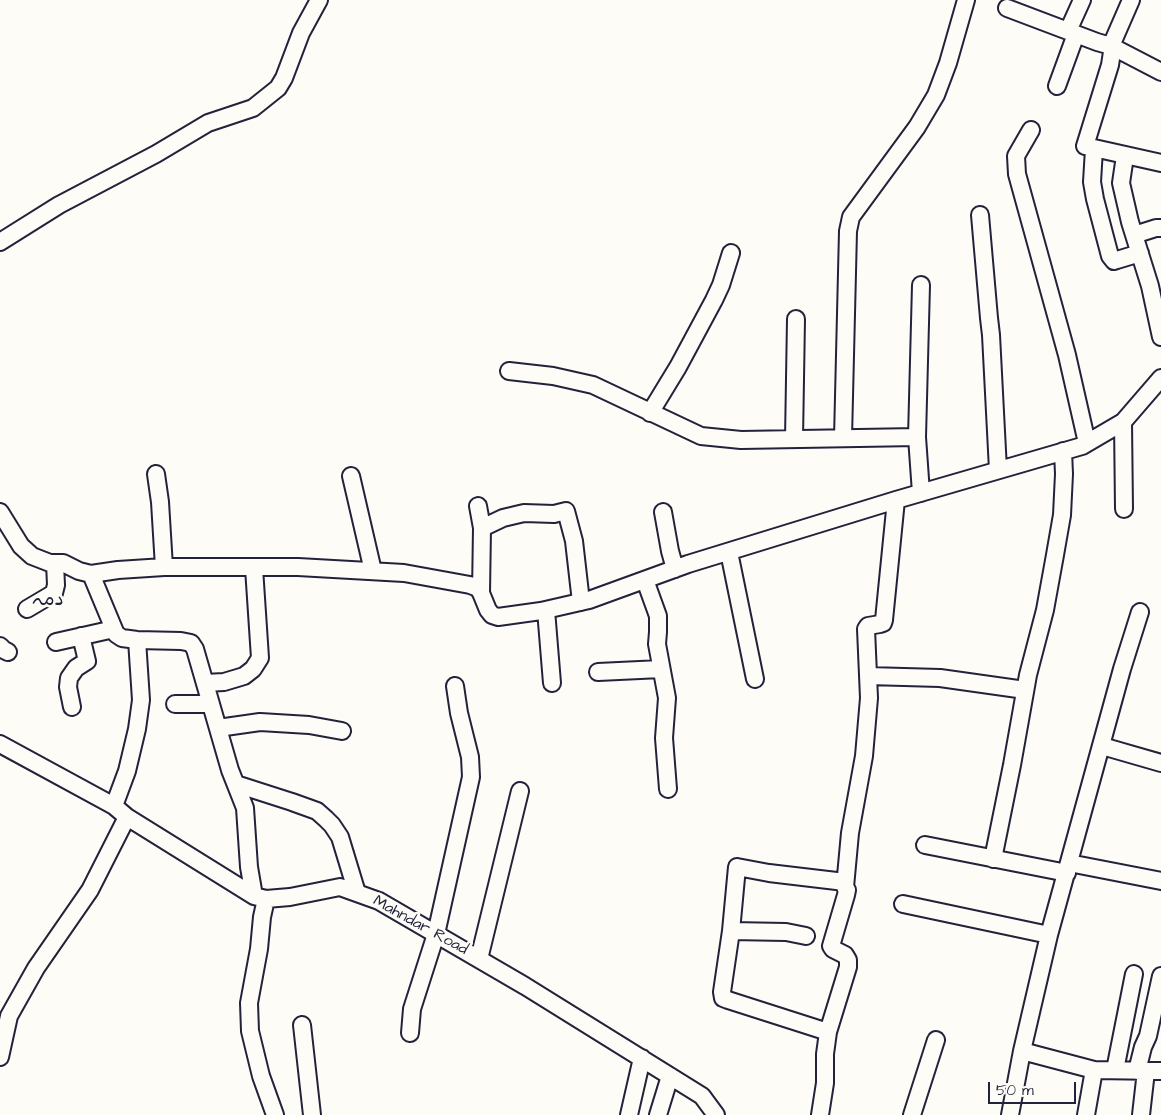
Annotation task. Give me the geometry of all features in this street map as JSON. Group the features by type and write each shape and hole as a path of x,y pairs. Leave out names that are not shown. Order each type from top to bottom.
{"street":[{"path":"0,242 59,204 156,154 208,123 260,104 278,88 284,78 301,33 318,0"},
{"path":"843,438 848,231 851,217 917,127 936,95 948,63 966,0"},
{"path":"1057,86 1082,0"},
{"path":"1131,0 1111,46 1110,65 1085,146 1161,163"},
{"path":"1007,8 1111,46 1161,72"},
{"path":"1031,130 1016,156 1017,174 1066,355 1087,443"},
{"path":"1094,148 1092,182 1110,256 1114,261 1140,254"},
{"path":"1125,156 1121,183 1140,254 1156,291 1161,337"},
{"path":"980,215 991,335 998,470"},
{"path":"1134,235 1161,228"},
{"path":"650,413 678,367 714,300 731,253"},
{"path":"921,285 917,437 921,494"},
{"path":"794,439 796,319"},
{"path":"509,371 553,376 593,385 701,436 740,440 917,437"},
{"path":"0,512 21,546 32,556 50,563 63,563 91,574 164,567 298,567 404,573 478,588 488,610 492,615 498,617 546,610 581,602 728,552 896,500 1082,446 1123,422 1161,378"},
{"path":"1123,422 1124,509"},
{"path":"993,859 1028,675 1045,610 1060,523 1064,474 1062,451"},
{"path":"156,474 160,502 164,567"},
{"path":"351,476 373,571"},
{"path":"820,1115 825,1083 824,1054 828,1032 848,967 848,960 845,956 833,950 831,946 847,890 845,882 850,833 864,756 869,698 866,629 868,626 883,623 884,620 896,500"},
{"path":"478,506 482,528 481,593"},
{"path":"482,528 503,518 524,513 554,514 566,511 574,540 581,602"},
{"path":"663,512 675,569"},
{"path":"728,552 755,680"},
{"path":"27,610 54,593 56,585 55,563"},
{"path":"205,684 224,682 244,676 253,669 260,658 254,568"},
{"path":"91,574 116,634 122,638 137,640 192,643 196,650 230,770 245,808 249,867 260,897 262,917 259,949 248,1003 249,1022 255,1055 275,1115"},
{"path":"645,580 658,616 657,644 667,698 664,730 668,789"},
{"path":"546,610 552,683"},
{"path":"1010,1115 1022,1051 1049,934 1122,669 1140,612"},
{"path":"56,642 114,629"},
{"path":"72,707 68,687 69,678 76,668 87,661 82,636"},
{"path":"114,806 127,770 137,729 141,700 137,640"},
{"path":"598,672 661,669"},
{"path":"868,676 940,678 1025,690"},
{"path":"410,1033 412,1009 436,934 471,777 470,757 459,713 455,686"},
{"path":"175,704 211,704"},
{"path":"218,728 260,722 309,725 342,731"},
{"path":"0,744 114,806 127,817 260,897"},
{"path":"1102,746 1161,763"},
{"path":"236,784 317,811 326,819 340,836 357,893"},
{"path":"479,959 520,791"},
{"path":"0,1057 9,1016 36,968 90,890 127,817"},
{"path":"925,845 993,859 1161,881"},
{"path":"828,1032 723,998 722,992 731,931 737,867 769,873 845,882"},
{"name":"Mahndar Road","path":"260,897 290,897 340,886 380,901 525,986 702,1096 716,1115"},
{"path":"904,904 1049,934"},
{"path":"731,931 786,932 806,936"},
{"path":"1115,1070 1134,974"},
{"path":"1141,1115 1148,1071 1143,1047 1148,1036 1161,976"},
{"path":"302,1025 312,1115"},
{"path":"912,1115 936,1040"},
{"path":"1022,1051 1094,1070 1148,1071"},
{"path":"628,1115 642,1058"},
{"path":"1086,1115 1094,1070"},
{"path":"658,1115 670,1076"}],"district":[{"name":"دمہ","path":"48,601"}]}
